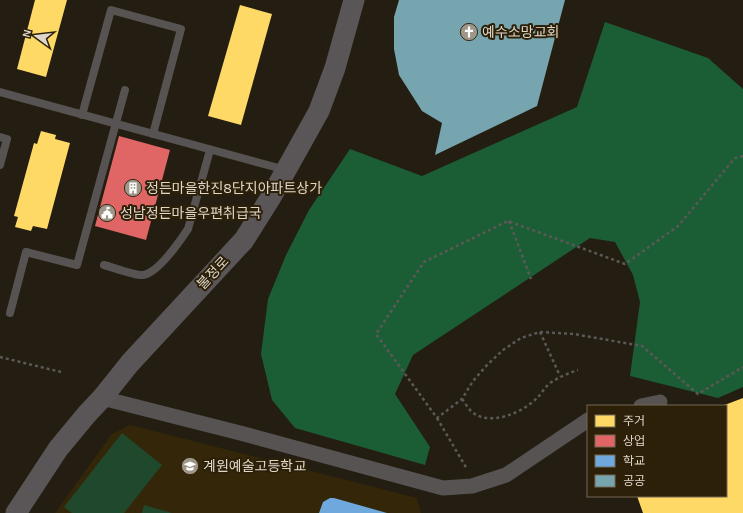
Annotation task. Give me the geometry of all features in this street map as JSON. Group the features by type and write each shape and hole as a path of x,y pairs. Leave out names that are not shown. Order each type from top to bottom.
{"main road":[{"name":"불정로","path":"16,513 58,449 87,414 130,364 244,240 271,197 321,104 336,68 354,0"}],"street":[{"path":"102,398 244,434 443,488 472,486 506,475 533,450 587,421"},
{"path":"646,405 660,402"}],"lane":[{"path":"82,115 110,10 181,29 153,134"},
{"path":"10,313 26,252 77,265 125,90"},
{"path":"0,92 286,170"},
{"path":"0,137 7,139 0,166"},
{"path":"104,265 141,275 149,273 163,261 188,229 210,150"}],"path":[{"path":"467,470 437,418 376,334 424,262 508,221 625,264 678,226 735,158 743,156"},
{"path":"508,221 531,279"},
{"path":"437,418 462,399 473,382 487,365 503,350 521,338 540,332 574,334 642,346 698,394 743,367"},
{"path":"540,332 560,376"},
{"path":"0,356 62,372"},
{"path":"462,399 471,411 479,416 498,418 512,414 523,408 537,398 548,384 560,376 578,370"}],"shaded area":[{"name":"계원예술고등학교","path":"130,425 417,498 421,513 55,513 112,434"}],"green space":[{"path":"605,22 708,58 743,89 743,387 718,398 630,376 640,302 633,275 615,242 590,238 413,355 395,394 430,447 425,465 295,428 272,400 261,354 268,299 286,255 309,210 350,149 422,176 577,107"},
{"path":"122,433 162,465 124,513 72,513 64,507"},
{"path":"144,505 172,513 142,513"}],"building: 주거":[{"path":"35,0 67,0 46,77 17,69"},
{"path":"240,5 272,14 241,125 208,116"},
{"path":"41,131 56,135 55,139 70,143 47,229 33,226 31,231 15,227 18,217 14,216 34,143 37,144"},
{"path":"743,398 743,513 643,513 637,497 727,497 727,405 725,405"}],"building: 상업":[{"name":"정든마을한진8단지아파트상가","path":"119,136 170,150 146,240 95,226"}],"building: 학교":[{"path":"330,498 387,513 319,513 323,502"}],"building: 공공":[{"path":"399,0 565,0 537,106 435,155 442,123 422,111 399,75 394,49 394,17"}],"place":[{"name":"예수소망교회","path":"469,32"},
{"name":"정든마을한진8단지아파트상가","path":"133,188"},
{"name":"성남정든마을우편취급국","path":"107,213"},
{"name":"계원예술고등학교","path":"190,466"}]}
